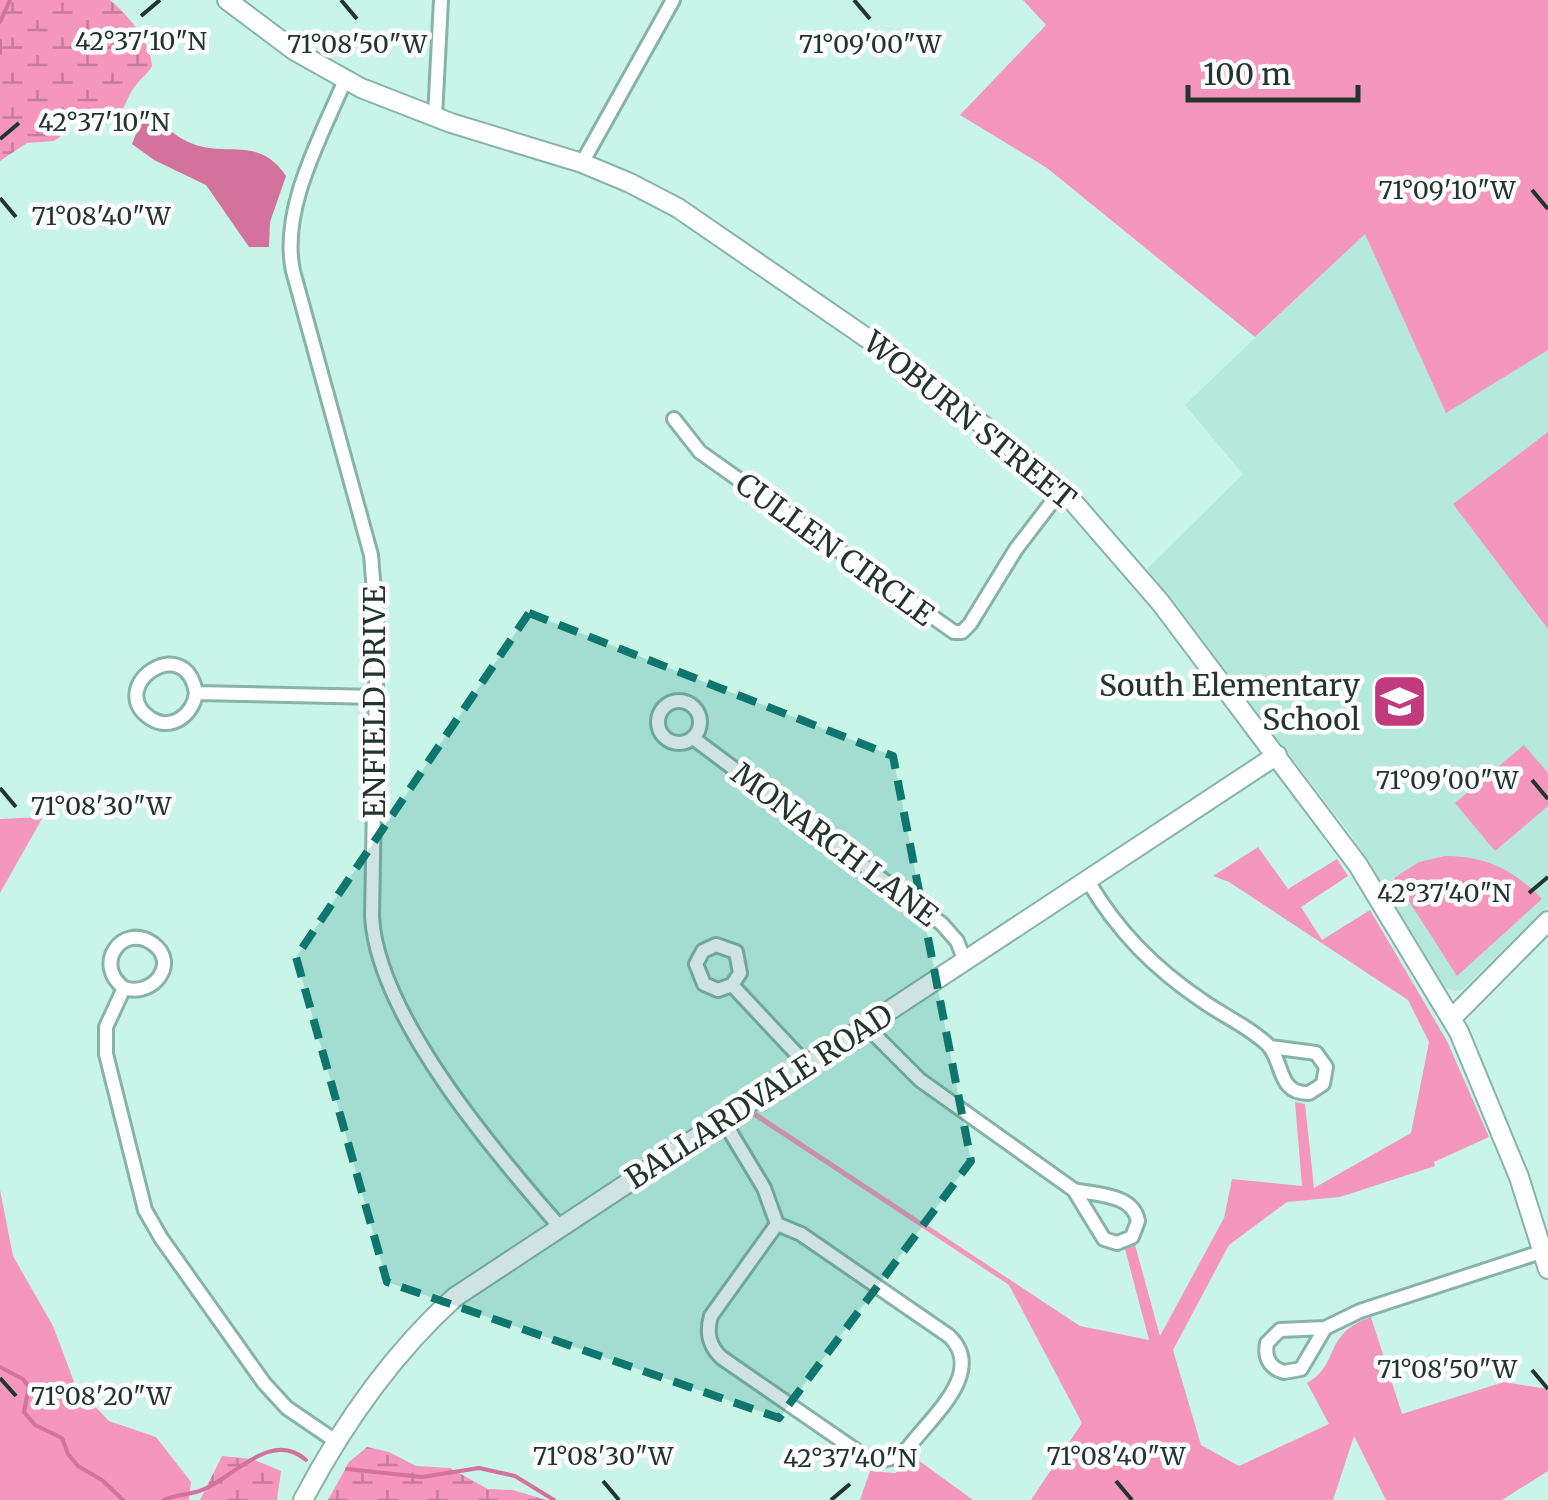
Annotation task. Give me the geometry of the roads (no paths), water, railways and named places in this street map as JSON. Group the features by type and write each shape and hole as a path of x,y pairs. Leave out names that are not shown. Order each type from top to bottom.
{"street":[{"name":"WOBURN STREET","path":"226,0 286,45 345,80 436,117 582,163 653,194 721,236 926,378 1062,489 1122,554 1358,865 1452,1018 1519,1177 1546,1257"},
{"path":"436,117 441,0"},
{"path":"582,163 673,0"},
{"name":"ENFIELD DRIVE","path":"345,80 294,208 289,248 368,538 376,596 372,917 380,965 399,1005 460,1105 560,1227"},
{"name":"CULLEN CIRCLE","path":"674,419 700,452 954,632 962,632 970,624 1024,538 1062,489"},
{"path":"165,664 183,669 196,693 194,703 182,718 163,723 146,714 137,697 147,672 165,664"},
{"path":"196,693 377,697"},
{"name":"MONARCH LANE","path":"693,738 942,924 957,941 965,961"},
{"name":"BALLARDVALE ROAD","path":"303,1500 370,1389 429,1320 477,1281 1278,756"},
{"path":"1088,881 1112,922 1152,963 1270,1046 1316,1054 1326,1067 1323,1084 1309,1094 1292,1090 1285,1083 1270,1046"},
{"path":"1452,1018 1548,922"},
{"path":"135,938 152,942 164,965 158,982 142,991 124,988 112,976 114,951 119,944 135,938"},
{"path":"732,985 807,1065"},
{"path":"124,988 106,1027 106,1054 145,1210 264,1383 287,1408 337,1442"},
{"path":"866,1026 920,1080 1074,1190 1104,1239 1117,1243 1132,1236 1138,1221 1132,1206 1074,1190"},
{"path":"723,1120 764,1188 777,1224 802,1234 950,1336 959,1347 964,1360 960,1381 908,1448 896,1456 875,1460 861,1454 722,1358 712,1346 708,1331 711,1316 777,1224"},
{"path":"1324,1328 1300,1369 1284,1372 1270,1364 1266,1347 1276,1332 1324,1328 1360,1311 1546,1257"}],"waterway":[{"path":"0,22 10,0"},
{"path":"0,41 0,53"},
{"path":"0,1367 23,1379 29,1387 24,1412 35,1425 62,1438 78,1466 102,1480 123,1500"},
{"path":"164,1500 209,1487 249,1461 278,1450 306,1460"},
{"path":"347,1469 422,1477 479,1468 515,1476 554,1500"}],"place":[{"name":"South Elementary School","path":"1399,702"}]}
